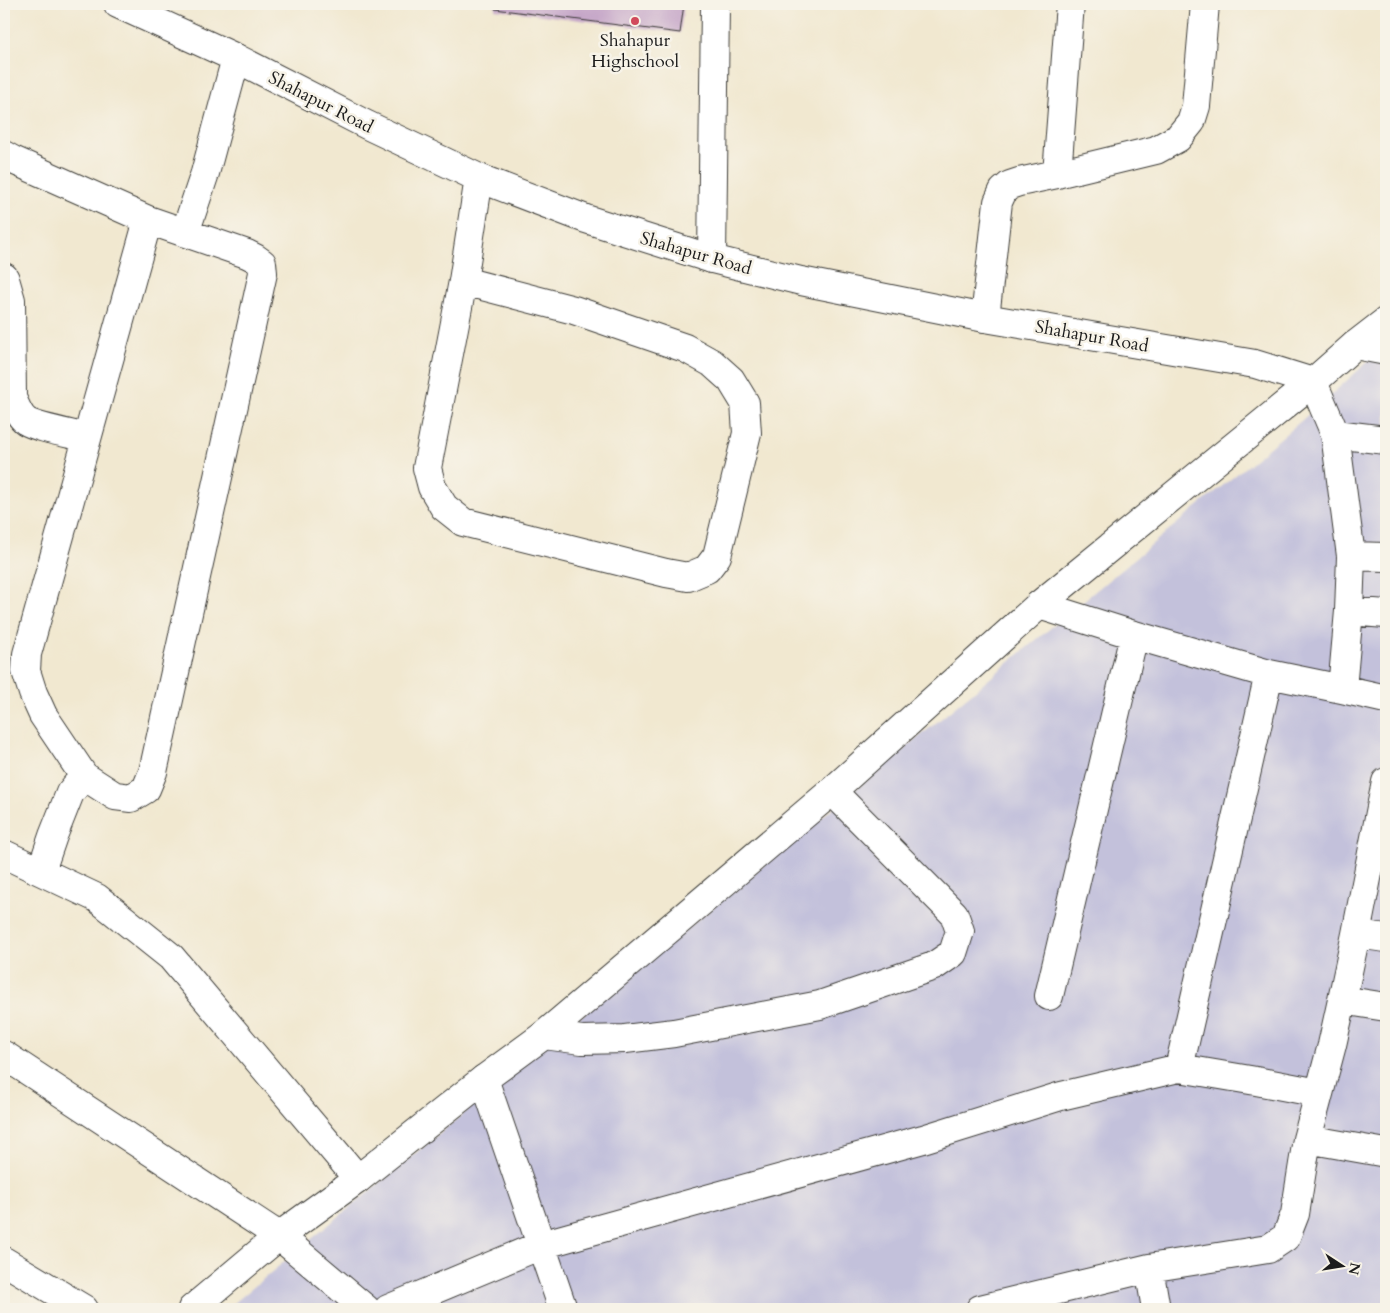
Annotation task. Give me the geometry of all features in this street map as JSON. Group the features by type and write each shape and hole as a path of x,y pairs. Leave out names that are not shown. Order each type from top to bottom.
{"street":[{"name":"Shahapur Road","path":"118,4 236,58 367,125 479,178 586,219 712,259 800,281 985,318 1255,364 1313,382"},
{"path":"712,259 715,4"},
{"path":"1057,174 1070,4"},
{"path":"985,318 998,202 1003,190 1018,182 1156,150 1178,138 1191,122 1196,106 1205,4"},
{"path":"185,233 205,173 236,58"},
{"path":"4,155 148,220 248,254 262,263 263,273 153,772 146,789 131,798 115,796 84,776 43,715 33,693 15,671 27,654 148,220"},
{"path":"463,281 574,310 685,348 712,364 731,380 745,403 747,433 717,556 707,569 688,577 666,573 463,522 444,507 432,488 426,468 463,281 479,178"},
{"path":"4,277 11,300 12,398 18,411 25,421 87,438"},
{"path":"192,1309 279,1236 358,1179 484,1078 544,1035 832,792 1039,605 1386,321"},
{"path":"1355,345 1386,351"},
{"path":"1313,382 1335,434 1350,556 1349,611 1342,689"},
{"path":"1335,434 1386,440"},
{"path":"1350,556 1386,557"},
{"path":"1039,605 1269,674 1386,699"},
{"path":"1349,611 1386,614"},
{"path":"1049,996 1134,635"},
{"path":"1179,1068 1269,674"},
{"path":"41,871 70,793 84,776"},
{"path":"980,1309 1149,1268 1268,1249 1286,1237 1294,1214 1308,1139 1342,1000 1386,782"},
{"path":"544,1035 582,1040 625,1039 674,1032 820,1005 934,966 953,953 960,931 954,914 832,792"},
{"path":"4,854 97,898 171,957 358,1179"},
{"path":"1356,934 1386,938"},
{"path":"1342,1000 1386,1007"},
{"path":"4,1055 279,1236 366,1309"},
{"path":"388,1309 541,1245 923,1139 1061,1096 1179,1068 1319,1093"},
{"path":"484,1078 563,1309"},
{"path":"1308,1139 1386,1153"},
{"path":"4,1261 84,1309"},
{"path":"1149,1268 1156,1309"}],"shaded area":[{"path":"1386,346 1386,1309 227,1309 1301,421"}],"building":[{"name":"Shahapur Highschool","path":"495,4 684,4 680,33 495,9"}],"place":[{"name":"Shahapur Highschool","path":"635,21"}]}
